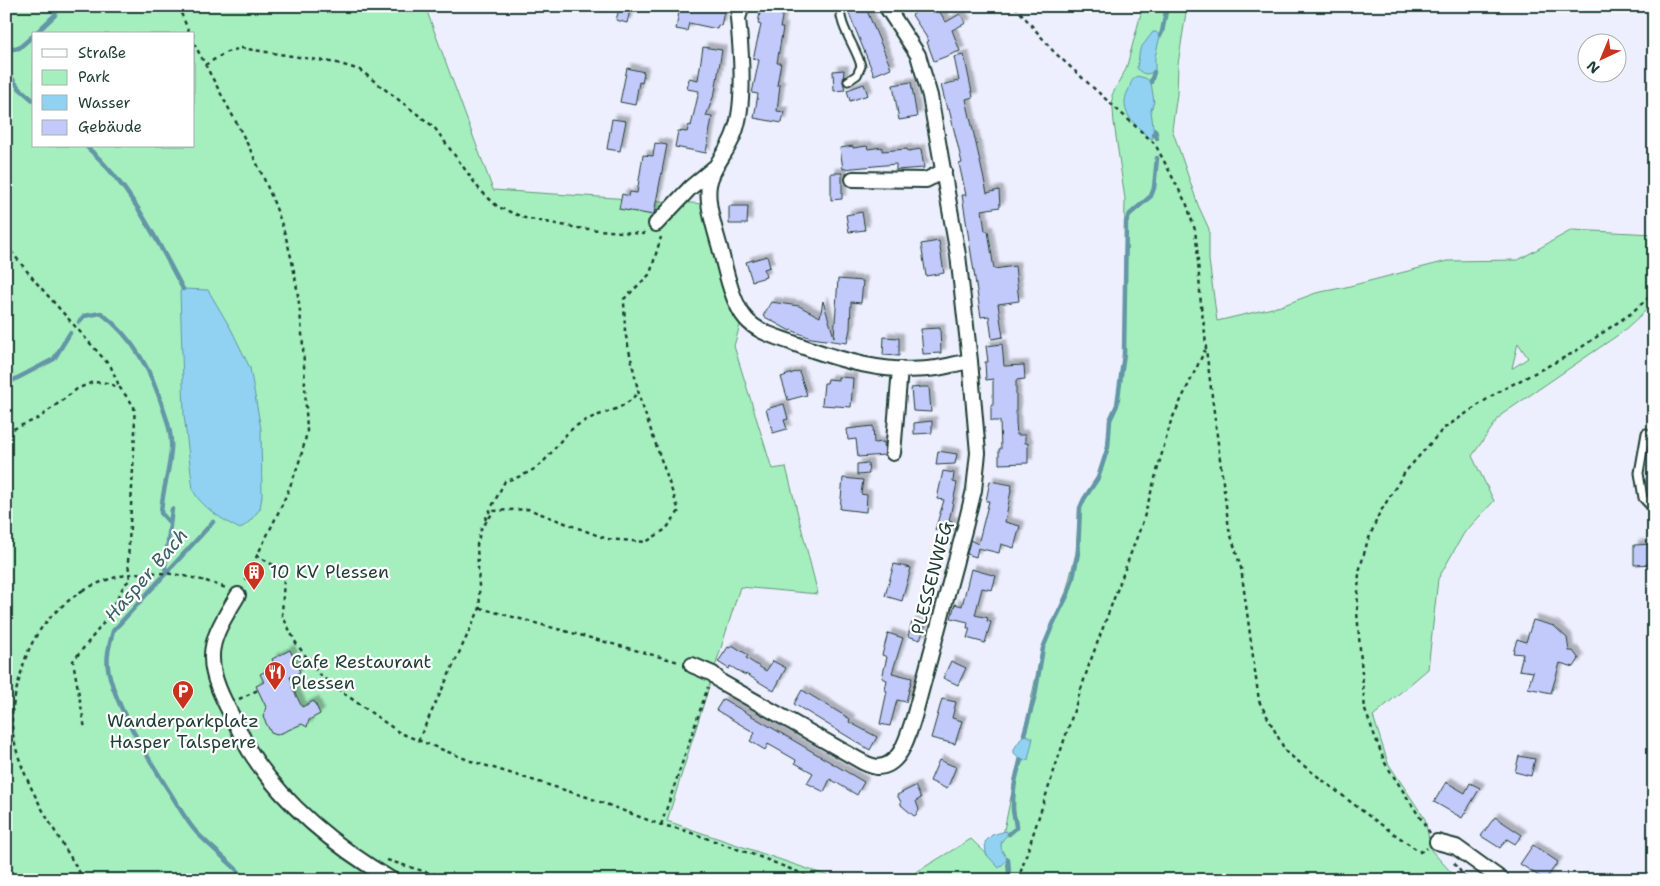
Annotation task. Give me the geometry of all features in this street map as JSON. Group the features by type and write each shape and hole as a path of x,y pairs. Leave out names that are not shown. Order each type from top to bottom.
{"street":[{"path":"742,6 738,18 739,112 734,135 709,185 709,201 722,256 736,301 746,319 762,331 814,351 860,364 900,369 936,368 970,360"},
{"name":"PLESSENWEG","path":"692,665 713,674 721,682 874,767 880,767 892,762 897,756 906,742 914,717 974,490 978,453 958,255 930,96 918,55 886,6"},
{"path":"656,224 690,188 717,166"},
{"path":"853,179 926,180 944,171"},
{"path":"893,453 900,369"},
{"path":"238,596 215,640 212,658 218,685 250,750 289,801 310,822 339,846 392,880"},
{"path":"1437,842 1456,847 1502,880"}],"lane":[{"path":"840,6 842,20 861,66 857,75 848,81"},
{"path":"1646,432 1638,473 1643,498 1654,510"}],"path":[{"path":"178,6 189,32"},
{"path":"1015,6 1054,52 1100,96 1155,144 1187,204 1195,230 1201,306 1206,333 1206,349 1229,528 1240,568 1259,701 1286,752 1369,816 1420,852 1437,842 1385,763 1365,710 1357,612 1359,572 1367,543 1379,514 1405,472 1443,429 1496,393 1573,353 1630,314 1654,293"},
{"path":"84,880 34,792 20,762 12,726 12,706 28,648 35,636 56,611 83,590 109,579 140,573 173,573 206,581 228,589 238,596 290,485 307,431 302,331 291,256 276,207 257,161 195,45"},
{"path":"205,65 227,52 241,48 337,63 360,70 434,127 480,190 498,208 525,218 578,228 643,234 656,224"},
{"path":"481,529 494,511 528,509 607,539 646,542 666,530 679,512 638,392 625,332 624,299 650,274 669,212"},
{"path":"6,245 35,281 111,367 120,388 134,406 135,432 128,562 130,580 125,584 102,625 73,661 85,730"},
{"path":"1018,880 1089,665 1143,521 1171,421 1206,349"},
{"path":"6,432 39,418 77,389 92,382 107,383 120,388"},
{"path":"418,741 480,608 477,545 481,529 506,481 519,478 543,462 566,432 583,422 614,411 632,400 638,392"},
{"path":"256,555 280,569 284,577 282,615 296,643 319,674 400,733 471,761 587,797 661,825 680,829 760,857 803,874 811,880"},
{"path":"480,608 692,665"},
{"path":"661,825 713,674"},
{"path":"251,693 258,690"},
{"path":"382,859 462,880"}],"green space":[{"path":"6,6 425,6 493,190 706,204 741,322 734,346 772,469 786,467 818,594 740,587 667,821 840,880 6,880"},
{"path":"1143,6 1187,6 1178,64 1177,94 1172,129 1198,205 1209,229 1209,260 1217,321 1281,306 1316,293 1447,261 1518,260 1572,230 1654,234 1654,303 1621,333 1501,415 1472,456 1494,501 1464,533 1438,579 1428,669 1373,716 1388,763 1425,819 1431,850 1458,880 903,880 971,839 997,864 1042,647 1066,592 1076,553 1079,509 1083,498 1097,477 1107,446 1110,419 1116,405 1123,354 1125,199 1112,95 1126,69","holes":["1518,343 1528,358 1513,368 1512,368"]}],"water":[{"path":"1153,32 1160,36 1155,57 1155,70 1146,74 1137,68 1140,49"},
{"path":"1137,76 1151,82 1154,102 1151,110 1154,135 1152,139 1135,125 1126,111 1126,95"},
{"path":"183,289 208,290 231,329 250,368 261,429 262,496 260,509 240,529 207,507 193,490 184,415 180,291"},
{"path":"1024,734 1033,738 1028,760 1023,761 1014,753 1014,749"},
{"path":"1006,831 1009,834 1001,843 1001,846 1008,859 999,868 986,854 985,842 992,835"}],"building":[{"path":"620,6 631,6 627,23 616,20"},
{"path":"680,6 725,6 721,26 718,25 717,29 689,23 687,31 676,29"},
{"path":"761,6 784,6 780,28 783,28 777,63 781,63 777,85 780,85 777,111 784,112 782,123 754,118 758,94 752,93 759,60 753,59 761,25 758,24"},
{"path":"846,6 865,6 891,68 874,75"},
{"path":"925,6 936,6 946,22 960,14 966,23 952,30 960,51 934,61 927,42 929,41 912,15"},
{"path":"703,47 722,50 715,92 706,116 712,117 706,153 675,147 678,131 687,132 689,125 691,126 699,91 687,89 689,78 698,80"},
{"path":"964,55 973,97 966,99 987,193 999,190 1000,207 982,210 985,231 988,231 994,269 1015,266 1019,301 998,304 1003,337 992,339 989,316 981,317 962,195 966,195 959,164 962,163 941,85 959,81 954,57"},
{"path":"627,68 644,72 642,83 639,82 635,105 620,102"},
{"path":"844,70 843,82 845,90 834,91 833,71"},
{"path":"911,82 917,117 899,120 893,85"},
{"path":"864,84 868,95 850,101 847,90"},
{"path":"612,119 626,121 620,151 607,149"},
{"path":"655,143 667,145 653,215 619,209 622,194 629,196 630,192 637,193 643,155 653,156"},
{"path":"853,146 853,148 867,146 868,149 882,147 882,151 921,149 924,168 896,170 896,164 843,169 840,148"},
{"path":"831,173 842,173 842,199 831,200"},
{"path":"729,206 748,206 747,224 729,224"},
{"path":"862,212 865,230 849,232 846,215"},
{"path":"939,241 944,273 926,276 921,244"},
{"path":"767,256 770,267 764,269 766,277 752,281 746,262"},
{"path":"838,279 863,281 861,303 851,302 850,329 847,343 811,338 790,331 763,316 771,302 799,306 820,317 823,301 834,337"},
{"path":"940,328 941,353 923,354 921,329"},
{"path":"884,337 899,338 899,356 883,355"},
{"path":"1002,344 1004,366 1024,365 1025,379 1016,380 1016,422 1017,435 1025,435 1025,443 1028,443 1028,463 999,464 999,449 1001,449 1000,421 991,421 993,379 986,380 985,362 988,362 986,346"},
{"path":"799,371 807,395 788,400 781,377"},
{"path":"838,377 853,378 851,407 822,405 824,383 827,383 828,379 838,380"},
{"path":"929,387 931,412 913,411 911,388"},
{"path":"784,404 788,419 784,420 787,429 773,433 766,409"},
{"path":"932,421 932,433 914,434 914,423"},
{"path":"873,426 874,443 884,442 885,455 858,457 856,439 848,440 847,429"},
{"path":"938,451 957,454 955,464 936,465"},
{"path":"868,463 869,474 857,475 857,464"},
{"path":"943,471 954,473 953,482 957,483 949,521 953,522 949,535 935,530 944,500 937,499"},
{"path":"843,478 863,480 861,494 867,495 866,512 840,509"},
{"path":"990,481 1012,485 1005,522 1020,526 1014,548 1001,544 999,553 978,548 976,557 967,554 970,540 978,544 989,501 986,501"},
{"path":"1654,544 1654,564 1634,565 1634,545"},
{"path":"894,564 911,568 902,601 885,596"},
{"path":"971,569 996,576 992,590 982,588 975,615 988,618 987,621 991,622 985,643 967,638 970,628 967,628 968,622 951,618 955,604 962,606"},
{"path":"1533,620 1554,626 1567,638 1569,651 1573,651 1579,659 1574,667 1560,663 1551,693 1528,688 1533,672 1519,670 1523,654 1513,653 1517,639 1526,642"},
{"path":"912,622 925,626 920,640 908,636"},
{"path":"888,633 903,638 892,673 912,678 906,702 897,700 890,726 880,724 887,691 885,690 887,680 882,678 887,657 882,655"},
{"path":"732,645 748,655 746,658 766,671 773,661 786,668 774,691 746,674 730,666 729,669 718,662 728,647 730,648"},
{"path":"290,650 300,672 290,677 294,686 292,687 302,707 314,701 320,714 309,720 307,727 302,724 277,735 271,733 263,717 266,707 256,686 264,682 260,674 275,667 272,659"},
{"path":"951,661 966,668 958,685 943,678"},
{"path":"802,690 850,719 849,722 877,737 870,750 794,704"},
{"path":"723,699 864,782 857,795 830,779 824,792 807,783 813,773 795,763 796,760 768,744 765,750 750,741 755,733 716,710"},
{"path":"942,699 956,702 952,718 962,721 955,744 931,738"},
{"path":"1519,756 1535,759 1531,776 1515,772"},
{"path":"939,760 956,767 947,789 930,781"},
{"path":"1446,782 1465,793 1470,783 1480,788 1462,818 1434,802"},
{"path":"915,786 921,798 916,801 919,810 914,816 901,805 897,795"},
{"path":"1495,817 1522,835 1515,844 1507,839 1500,848 1481,836"},
{"path":"1533,845 1558,862 1545,880 1520,864"}],"waterway":[{"path":"37,32 55,15 57,6"},
{"path":"1160,36 1167,6"},
{"path":"6,50 19,48 32,37"},
{"name":"Hasper Bach","path":"6,70 19,88 32,99"},
{"path":"1151,82 1154,72"},
{"path":"1154,135 1155,130 1157,138"},
{"name":"Hasper Bach","path":"88,148 102,161 129,195 152,232 183,289"},
{"path":"1024,734 1035,696 1043,648 1068,594 1073,578 1078,553 1080,508 1098,478 1108,447 1110,420 1117,405 1124,354 1126,222 1130,214 1151,196 1154,188 1157,158"},
{"path":"79,322 84,316 101,313 123,333 140,357 154,383 167,420 171,440 161,513 170,523"},
{"path":"6,384 54,359 70,333"},
{"path":"166,573 165,566 172,509"},
{"name":"Hasper Bach","path":"213,522 113,631 109,649 108,668 111,683 124,714 185,817 197,833 239,872 244,880"},
{"path":"1009,834 1016,828 1013,795 1021,760"},
{"path":"1004,880 1009,874 1008,859"},
{"path":"977,880 991,880"}],"place":[{"name":"10 KV Plessen","path":"254,591"},
{"name":"Cafe Restaurant Plessen","path":"275,691"},
{"name":"Wanderparkplatz Hasper Talsperre","path":"183,710"}]}
